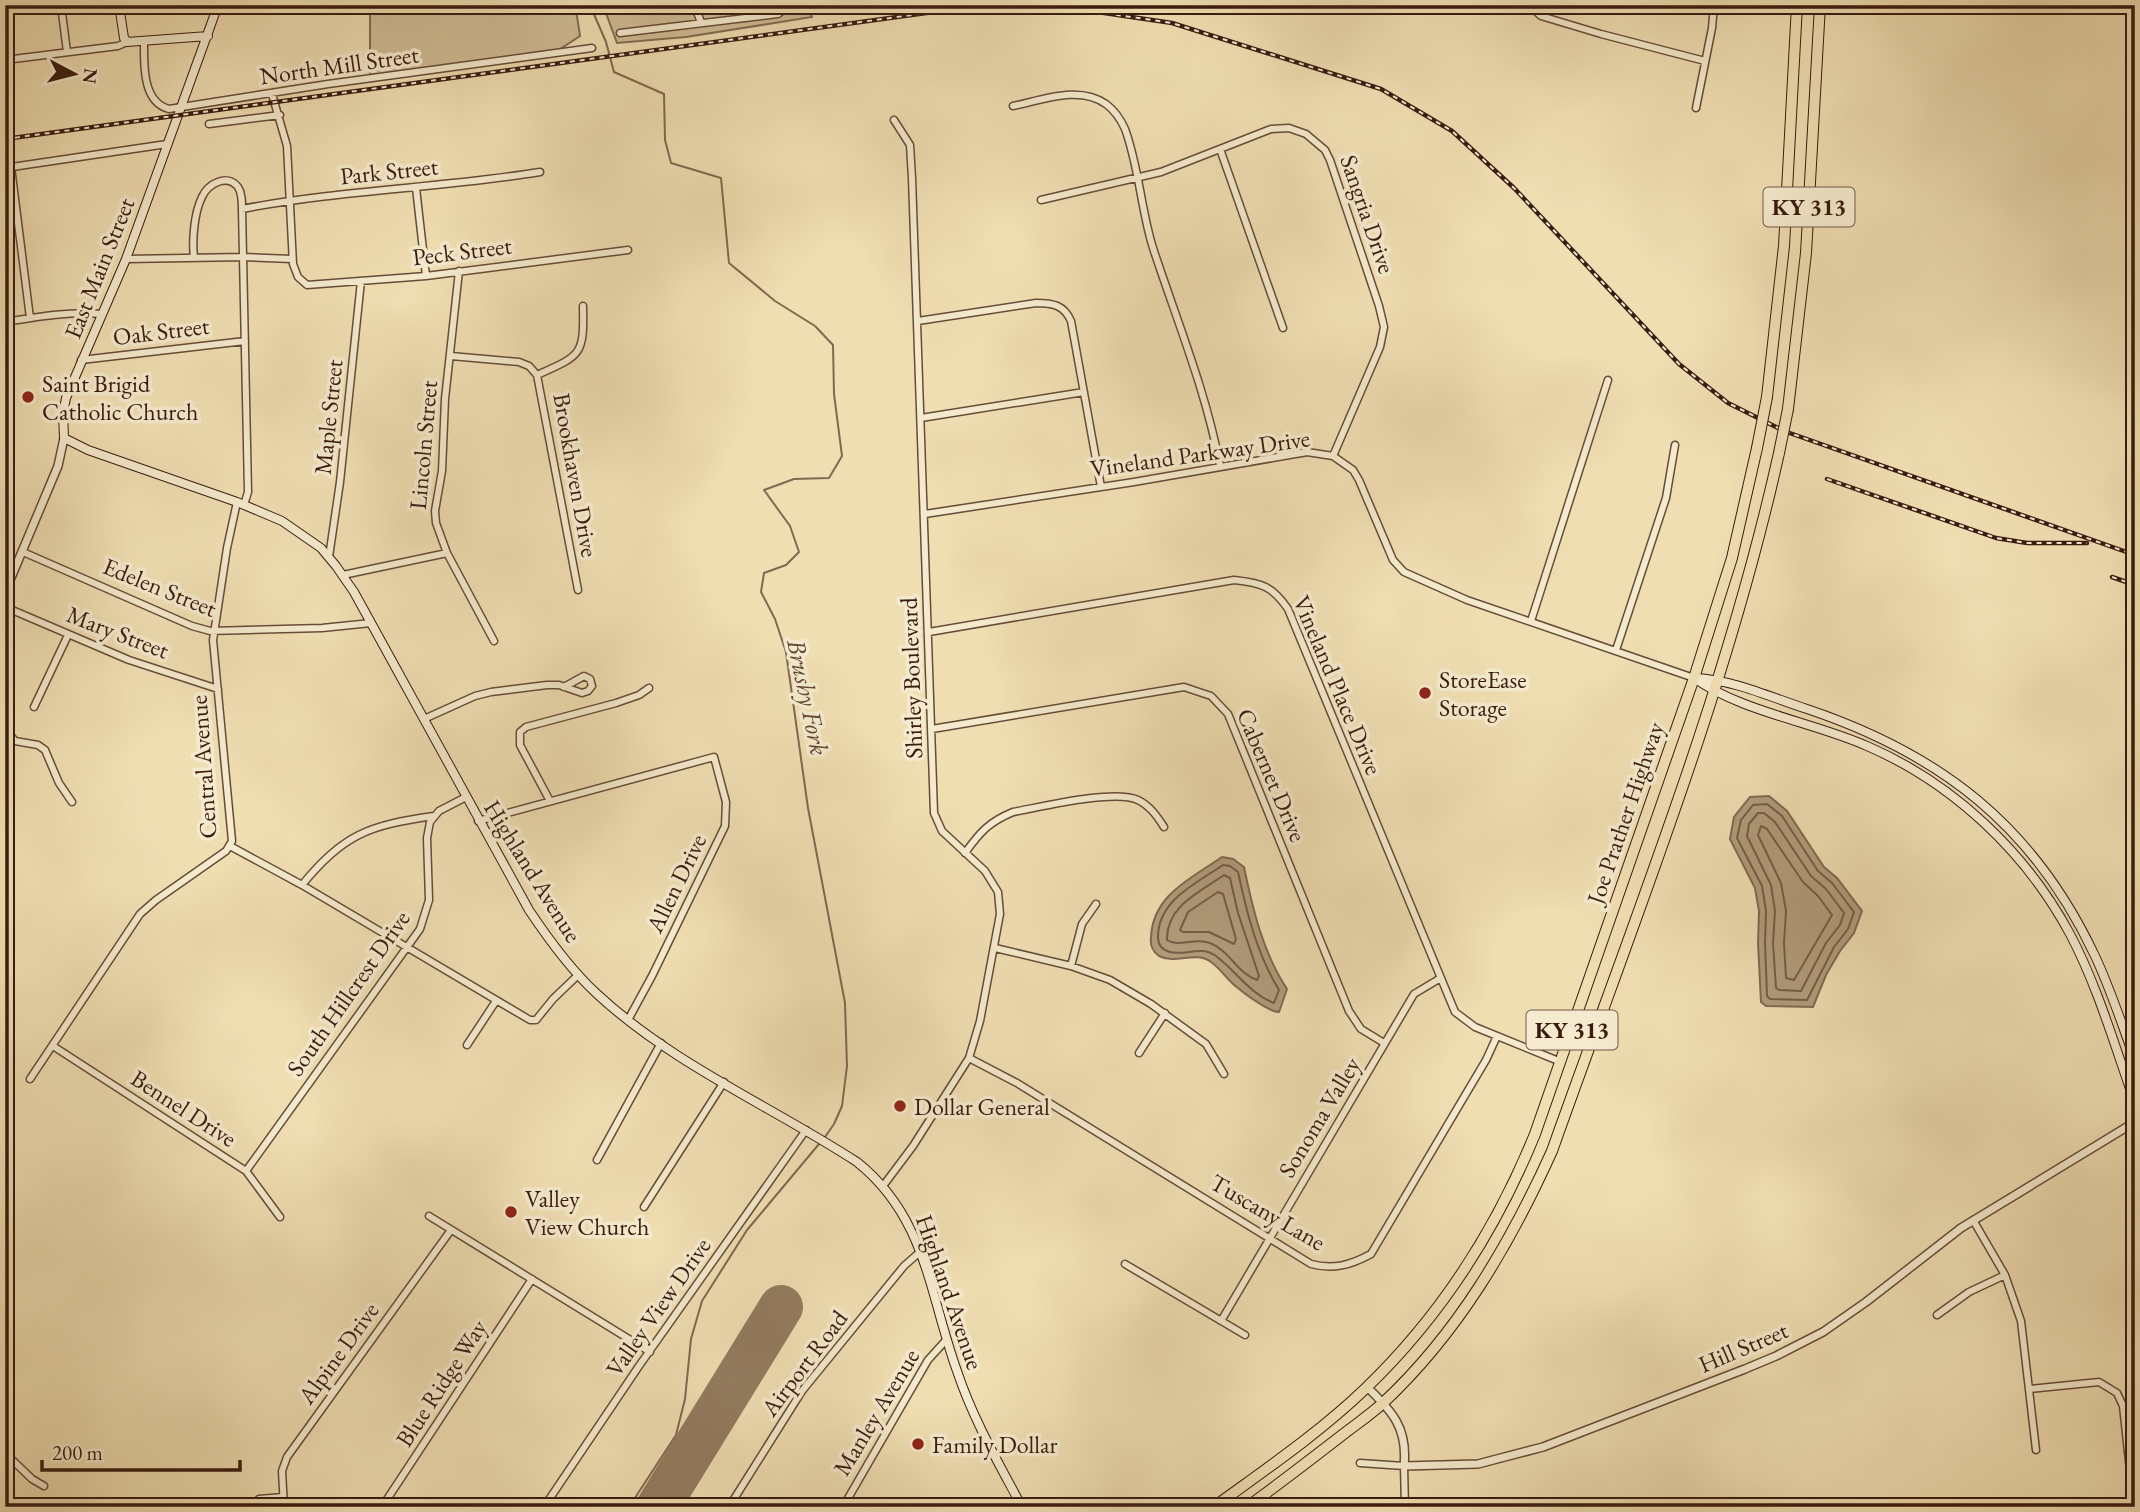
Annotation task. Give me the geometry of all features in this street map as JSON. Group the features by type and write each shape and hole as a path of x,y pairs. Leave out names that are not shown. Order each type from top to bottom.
{"highway":[{"name":"Joe Prather Highway","path":"1214,1507 1299,1444 1367,1387 1433,1314 1486,1236 1525,1160 1695,678 1732,558 1767,397 1784,246 1797,5"},
{"name":"Joe Prather Highway","path":"1247,1507 1383,1403 1427,1357 1460,1315 1511,1237 1552,1151 1715,693 1763,523 1788,408 1806,253 1820,5"}],"main road":[{"path":"120,5 124,38 127,42 208,36"},
{"name":"East Main Street","path":"64,438 64,405 126,259 218,5"},
{"name":"Highland Avenue","path":"64,438 88,450 241,503 296,529 329,557 343,575 371,623 529,910 558,952 578,975 628,1020 661,1043 857,1162 883,1186 904,1214 921,1251 960,1381 975,1417 1022,1507"},
{"path":"1695,678 1719,679 1836,719 1892,743 1950,777 1997,817 2040,864 2076,919 2105,979 2135,1060"},
{"path":"1695,678 1715,693 1834,733 1895,760 1942,788 2000,839 2039,885 2071,936 2096,994 2135,1103"}],"street":[{"path":"61,5 67,52"},
{"path":"694,5 701,22"},
{"path":"620,33 778,14 790,5"},
{"path":"1529,5 1541,16 1705,61"},
{"path":"1696,108 1714,5"},
{"path":"5,60 118,46 127,42"},
{"path":"144,42 143,63 153,99 166,109 179,112"},
{"name":"North Mill Street","path":"179,112 272,93 592,48"},
{"path":"126,259 292,259 287,146 272,93"},
{"path":"1013,106 1073,94 1091,97 1105,103 1114,111 1124,129 1152,246 1204,398 1220,466"},
{"name":"North Mill Street","path":"208,124 280,115"},
{"name":"Shirley Boulevard","path":"883,1186 913,1146 969,1058 980,1021 1000,914 998,892 985,871 942,831 934,813 910,145 894,120"},
{"name":"Sangria Drive","path":"1041,200 1161,173 1271,129 1289,128 1306,134 1315,141 1325,150 1330,160 1384,327 1380,347 1334,456"},
{"path":"30,318 8,167 167,144"},
{"path":"1220,149 1283,328"},
{"name":"Park Street","path":"243,209 290,200 540,172"},
{"name":"Central Avenue","path":"30,1079 140,914 230,846 232,836 213,647 227,548 241,503 248,492 243,209 240,191 234,183 222,181 209,187 202,196 194,258"},
{"path":"416,188 426,276"},
{"name":"Peck Street","path":"292,259 298,277 312,286 426,276 628,250"},
{"name":"Lincoln Street","path":"459,271 445,399 442,471 435,511 438,532 447,553 494,641"},
{"name":"Maple Street","path":"329,557 340,482 361,281"},
{"path":"918,321 1027,304 1054,304 1065,311 1071,321 1101,487"},
{"path":"537,375 565,363 578,352 584,337 583,306"},
{"path":"5,322 102,314"},
{"name":"Oak Street","path":"81,360 246,341"},
{"name":"Brookhaven Drive","path":"451,356 519,362 533,369 537,375 578,590"},
{"path":"1531,621 1608,380"},
{"path":"921,418 1084,392"},
{"name":"East Main Street","path":"5,592 58,466 64,438"},
{"path":"1616,650 1666,498 1675,445"},
{"name":"Vineland Parkway Drive","path":"925,514 1307,452 1334,456 1353,470 1392,560 1404,572 1454,595 1695,678"},
{"name":"Edelen Street","path":"23,552 192,626 214,632 322,628 371,623"},
{"path":"343,575 447,553"},
{"name":"Vineland Place Drive","path":"929,632 1234,580 1260,583 1278,594 1288,610 1455,1012 1475,1027 1561,1062"},
{"name":"Mary Street","path":"5,607 129,660 218,689"},
{"path":"34,707 68,635"},
{"path":"424,719 480,694 541,685 564,687"},
{"name":"Cabernet Drive","path":"932,729 1184,687 1211,696 1228,713 1349,1011 1361,1029 1384,1043"},
{"path":"478,821 550,801 520,744 520,732 526,727 632,697 649,688"},
{"path":"5,729 19,743 34,744 45,750 59,783 72,802"},
{"name":"Allen Drive","path":"550,801 714,757 726,802 724,826 653,976 628,1020"},
{"path":"965,853 982,830 1013,812 1115,796 1136,799 1152,810 1164,827"},
{"path":"302,885 327,856 359,833 391,823 434,816 445,807 466,797"},
{"name":"South Hillcrest Drive","path":"246,1171 420,929 428,911 430,890 427,838 434,816"},
{"path":"230,846 302,885 530,1020 536,1020 578,975"},
{"path":"1071,966 1082,925 1096,904"},
{"path":"995,948 1071,966 1110,980 1165,1013 1206,1044 1224,1074"},
{"name":"Sonoma Valley","path":"1221,1321 1414,994 1440,979"},
{"path":"467,1045 496,1001"},
{"path":"1139,1053 1165,1013"},
{"name":"Tuscany Lane","path":"969,1058 1017,1083 1311,1264 1324,1268 1357,1262 1371,1254 1486,1060 1496,1036"},
{"path":"597,1160 661,1043"},
{"name":"Bennel Drive","path":"53,1046 246,1171 280,1217"},
{"path":"644,1207 724,1082"},
{"name":"Hill Street","path":"1404,1465 1478,1464 1543,1447 1776,1356 1823,1332 1855,1310 1927,1252 1973,1220 2135,1122"},
{"name":"Valley View Drive","path":"544,1507 650,1352 810,1133"},
{"path":"429,1216 650,1352"},
{"path":"1973,1220 2005,1275 2021,1321 2036,1450"},
{"name":"Alpine Drive","path":"284,1507 282,1471 287,1457 451,1230"},
{"name":"Airport Road","path":"729,1507 802,1391 904,1266 921,1251"},
{"path":"1125,1264 1245,1335"},
{"path":"1937,1315 1969,1292 2005,1275"},
{"name":"Blue Ridge Way","path":"382,1507 532,1279"},
{"name":"Manley Avenue","path":"843,1507 928,1360 947,1339"},
{"path":"2029,1389 2099,1382 2117,1392 2123,1406 2134,1507"},
{"path":"1367,1387 1401,1427 1404,1443 1405,1507"},
{"path":"5,1452 32,1479 44,1486"},
{"path":"1360,1463 1404,1465"},
{"path":"252,1507 259,1499 283,1497"}],"shaded area":[{"path":"370,5 572,5 580,36 554,53 370,79"},
{"path":"603,5 809,5 812,17 686,37 617,43"}],"water":[{"path":"1769,796 1787,811 1824,867 1837,878 1862,911 1854,933 1826,975 1813,1007 1766,1006 1761,1002 1759,911 1755,888 1730,839 1734,817 1750,797"},
{"path":"1222,857 1233,859 1244,867 1265,946 1287,989 1279,1012 1247,995 1205,959 1166,958 1159,956 1152,948 1153,923 1166,899"}],"waterway":[{"name":"Brushy Fork","path":"590,5 606,42 614,72 664,94 665,140 671,163 721,178 729,263 775,301 815,326 833,345 834,394 842,456 829,478 794,479 764,490 790,526 799,552 786,565 764,573 761,592 775,619 786,652 808,808 845,1003 847,1066 842,1106 825,1137"},
{"name":"Brushy Fork","path":"629,1507 676,1435 685,1399 691,1339 702,1301 747,1230 819,1144"}],"runway":[{"path":"658,1507 781,1307"}],"railway":[{"path":"5,139 941,11 1013,7 1084,10 1172,23 1381,89 1452,131 1514,188 1679,364 1728,403 1784,431 2135,555"},
{"path":"1827,479 1996,538 2027,543 2087,543"},
{"path":"2112,577 2135,585"}],"place":[{"name":"Saint Brigid Catholic Church","path":"28,397"},
{"name":"StoreEase Storage","path":"1425,693"},
{"name":"Dollar General","path":"900,1106"},
{"name":"Valley View Church","path":"511,1212"},
{"name":"Family Dollar","path":"918,1444"}]}
